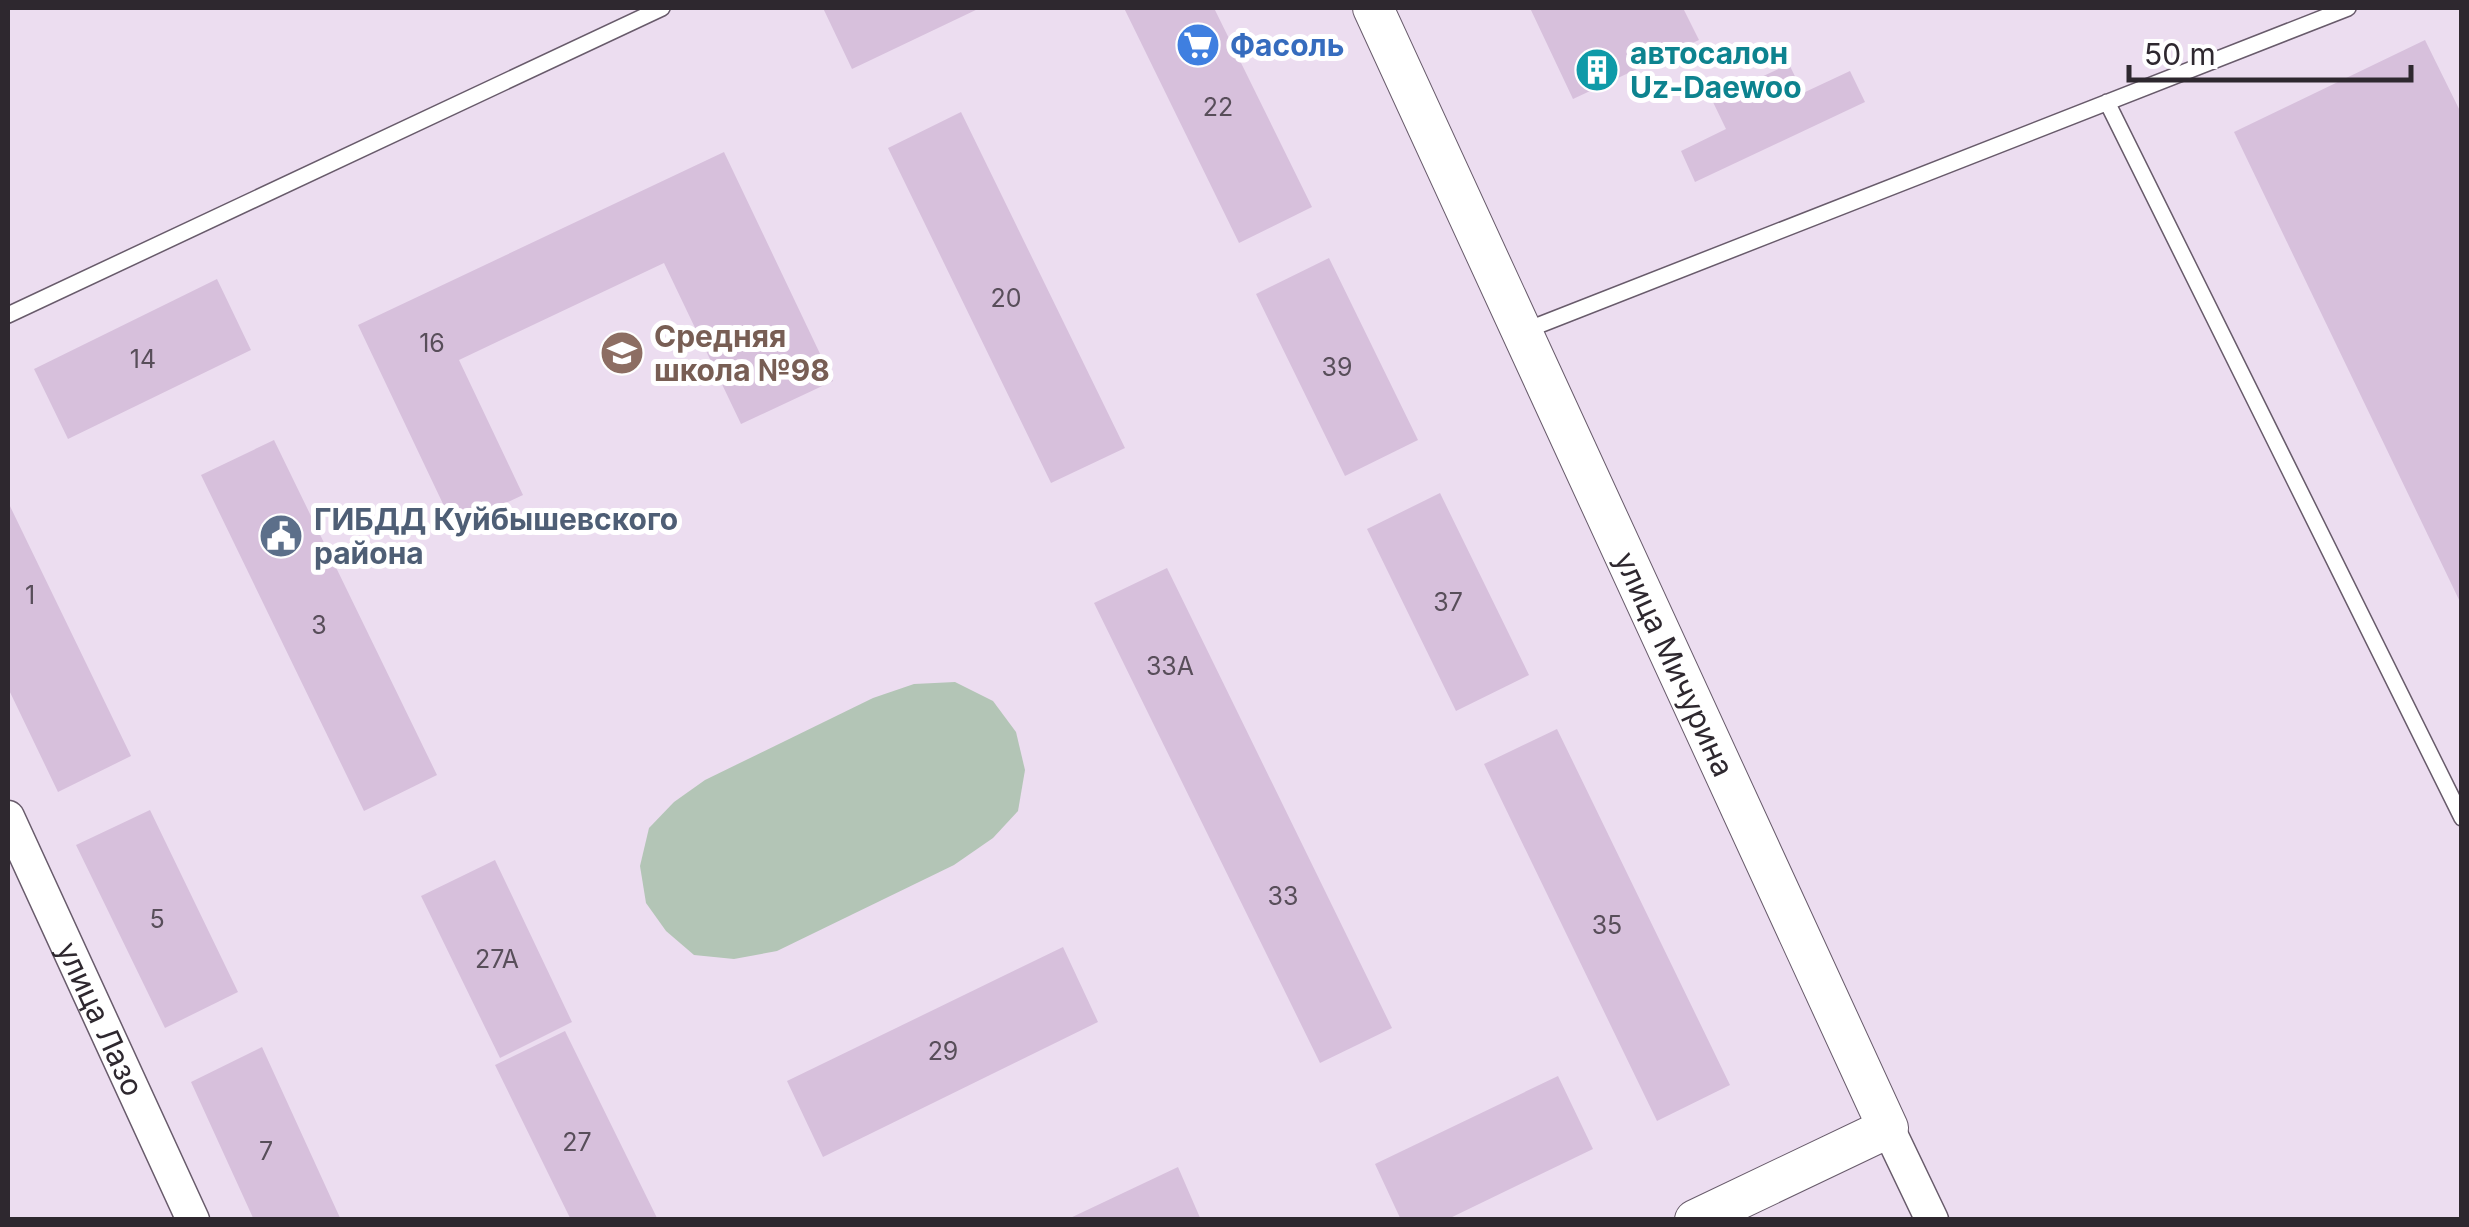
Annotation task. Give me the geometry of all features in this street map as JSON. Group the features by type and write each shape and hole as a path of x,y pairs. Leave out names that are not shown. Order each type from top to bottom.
{"street":[{"name":"улица Мичурина","path":"1373,8 1888,1128"},
{"name":"улица Лазо","path":"8,817 194,1220"},
{"path":"1694,1220 1888,1128 1932,1220"}],"lane":[{"path":"8,315 662,8"},
{"path":"1520,333 2348,8"},
{"path":"2107,102 2462,818"}],"green space":[{"path":"955,682 993,701 1016,732 1025,770 1018,811 993,838 954,865 777,951 734,959 694,955 666,931 646,903 640,866 649,828 674,802 705,780 873,698 914,684"}],"building":[{"path":"823,8 980,8 852,69"},
{"path":"1124,8 1214,8 1312,207 1239,243"},
{"name":"автосалон Uz-Daewoo","path":"1530,8 1683,8 1699,40 1573,99"},
{"path":"2425,40 2462,115 2462,606 2234,132"},
{"path":"1789,64 1803,93 1850,71 1865,102 1695,182 1681,151 1726,129 1712,100"},
{"path":"961,112 1125,448 1051,483 888,148"},
{"name":"Средняя школа №98","path":"724,152 833,381 741,424 664,263 459,360 523,495 454,527 358,325"},
{"path":"1329,258 1418,440 1345,476 1256,294"},
{"path":"217,279 251,350 68,439 34,369"},
{"path":"274,440 437,775 364,811 201,475"},
{"path":"1440,493 1529,675 1456,711 1367,529"},
{"path":"8,502 131,756 58,792 8,688"},
{"path":"1167,568 1392,1028 1320,1063 1094,603"},
{"path":"1557,729 1730,1085 1657,1121 1484,764"},
{"path":"150,810 238,992 165,1028 76,845"},
{"path":"495,860 572,1022 500,1058 421,896"},
{"path":"1063,947 1098,1022 823,1157 787,1081"},
{"path":"565,1031 658,1220 571,1220 495,1065"},
{"path":"262,1047 341,1220 254,1220 191,1082"},
{"path":"1558,1076 1593,1149 1446,1220 1401,1220 1375,1164"},
{"path":"1178,1167 1201,1220 1066,1220"}],"place":[{"name":"Фасоль","path":"1198,45"},
{"name":"автосалон Uz-Daewoo","path":"1597,70"},
{"name":"Средняя школа №98","path":"622,353"},
{"name":"ГИБДД Куйбышевского района","path":"281,536"}]}
